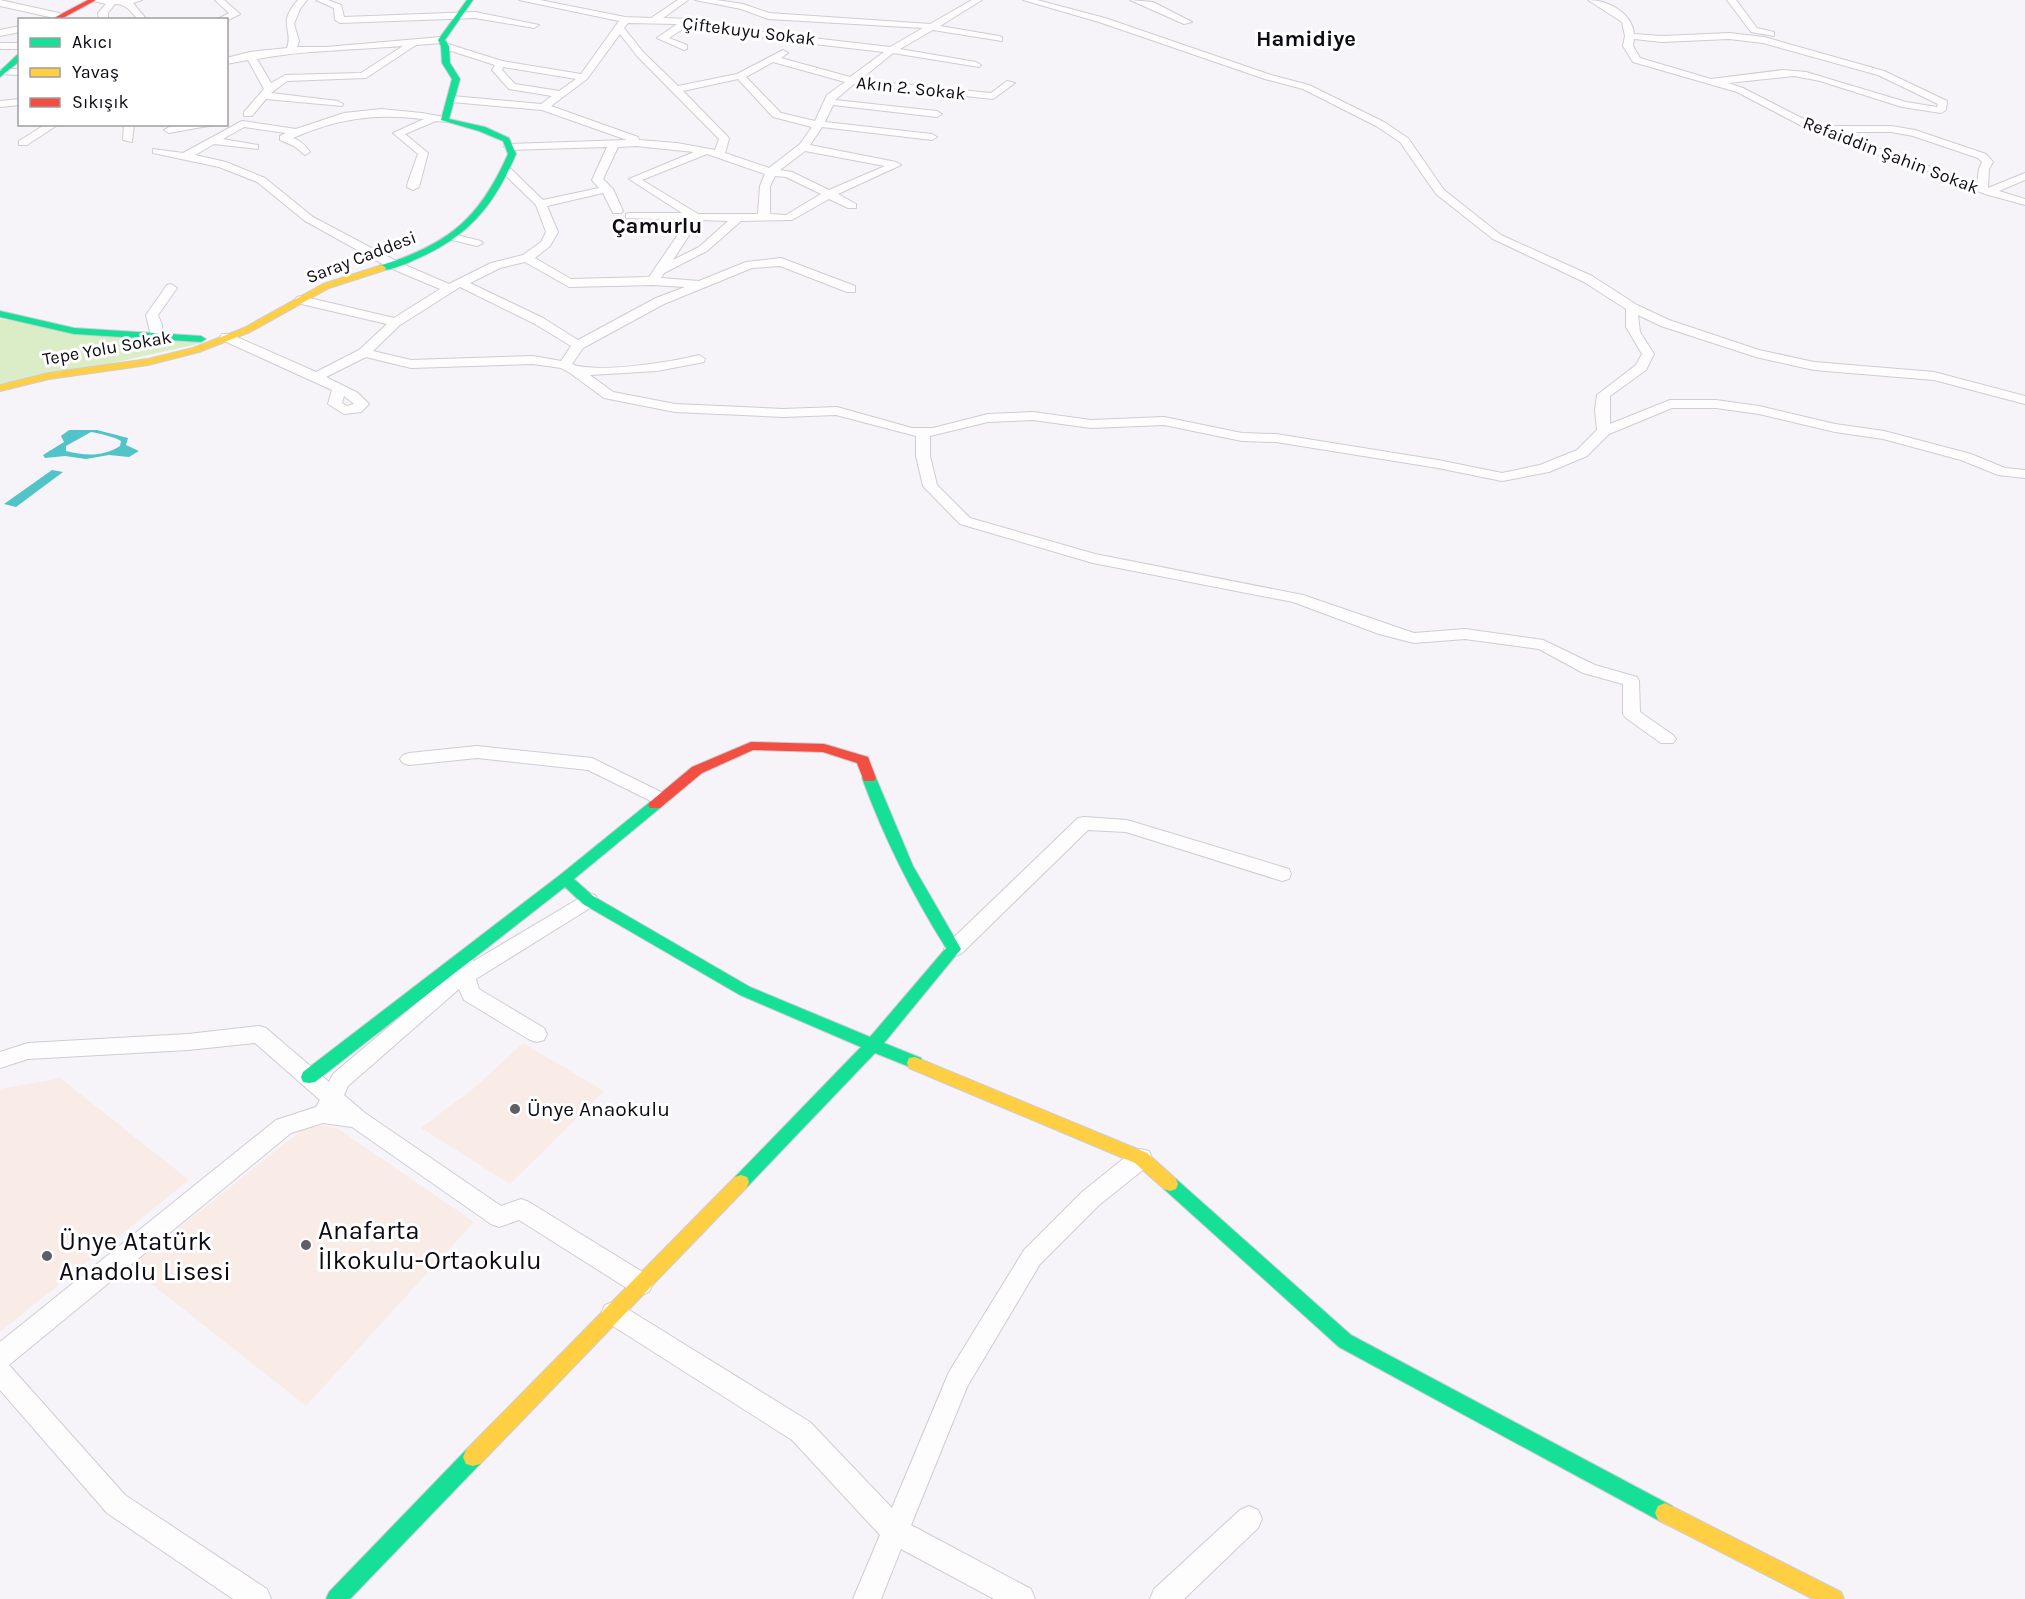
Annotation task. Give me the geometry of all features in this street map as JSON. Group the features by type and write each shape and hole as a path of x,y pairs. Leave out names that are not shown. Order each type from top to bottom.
{"street":[{"path":"0,3 56,18 93,0 112,2 138,0"},
{"path":"219,0 235,14 225,18"},
{"path":"291,50 294,42 289,24 296,8 303,0"},
{"path":"320,0 338,7 340,20 458,15 500,18 534,25"},
{"path":"413,187 413,176 422,162 423,153 398,133 440,119 452,99 456,80 444,62 443,43 458,15 470,0"},
{"name":"Çiftekuyu Sokak","path":"523,0 583,10 622,23 688,22 770,36 892,50 976,64"},
{"path":"653,21 684,0"},
{"path":"699,0 743,7 768,16 931,27 999,39"},
{"path":"722,13 759,0"},
{"path":"764,217 765,186 771,172 802,147 818,125 831,97 892,50 978,0"},
{"path":"1027,0 1102,20 1257,74 1306,87 1380,124 1404,140 1440,192 1497,237 1588,279 1633,308 1665,322 1756,354 1814,366 1934,376 2025,400"},
{"path":"1134,0 1150,4 1188,22"},
{"name":"Refaiddin Şahin Sokak","path":"1592,0 1620,13 1627,21 1630,36 1628,46 1636,60 1740,90 1821,132 1940,172 1986,191 2025,202"},
{"path":"1731,0 1755,30 1824,46 1823,56"},
{"path":"123,1 133,7 141,18"},
{"path":"104,18 103,13 112,2"},
{"path":"583,10 599,2"},
{"path":"1150,4 1170,2"},
{"path":"684,47 662,38 688,22 712,16"},
{"path":"543,107 584,77 622,23 640,54 724,139 719,155"},
{"path":"0,33 18,29"},
{"path":"1630,36 1662,39 1729,36 1764,40 1881,73 1943,103 1941,110 1915,109 1806,75 1783,72 1762,74 1736,81 1714,81"},
{"path":"675,90 740,76 804,39"},
{"path":"228,60 250,55 291,50 443,43 500,64 584,77"},
{"path":"259,115 249,114 266,91 285,78 363,76 413,44"},
{"path":"0,46 18,46"},
{"path":"250,55 271,98 338,104"},
{"path":"474,56 489,56"},
{"path":"2,74 18,59"},
{"name":"Akın 2. Sokak","path":"773,59 852,82 943,83 993,96 1010,83"},
{"path":"943,83 945,65 949,60"},
{"path":"500,64 497,70 513,87 562,94"},
{"path":"2,74 18,72"},
{"path":"740,76 777,115 818,125 932,137"},
{"path":"452,99 543,107 649,144"},
{"path":"0,104 18,102"},
{"path":"1764,102 1783,102 1796,112 1833,129 1891,129 1915,133 1982,156 1988,162 1984,169 1986,191 2025,176"},
{"path":"827,107 937,114"},
{"path":"827,107 914,123"},
{"path":"305,152 297,144 284,138 321,122 372,111 440,119 482,129 506,140 509,147 614,143 649,144 706,151 771,172 788,174 852,206"},
{"path":"301,120 321,122"},
{"path":"228,123 297,132"},
{"path":"184,157 242,124"},
{"path":"24,143 51,126"},
{"path":"128,140 129,126"},
{"path":"169,130 199,126"},
{"path":"213,141 254,147"},
{"path":"614,143 597,180 607,189 617,211"},
{"name":"Saray Caddesi","path":"223,338 247,330 327,285 408,261 468,227 500,185 512,154 509,147"},
{"path":"630,216 794,217 830,194 896,165 802,147"},
{"path":"696,217 634,179 706,151"},
{"path":"157,152 222,164 261,180 309,219 394,265 455,286 539,321 578,345"},
{"path":"316,377 364,353 396,322 455,286 512,259 527,258 546,244 552,232 542,204 507,171"},
{"path":"542,204 607,189"},
{"path":"657,276 696,217"},
{"path":"657,276 704,249 739,217"},
{"path":"452,237 477,243"},
{"path":"527,258 569,283 657,276 701,284"},
{"path":"570,367 578,345 660,301 750,266 782,262 851,290"},
{"path":"156,337 156,325 152,315 171,288"},
{"path":"301,300 396,322"},
{"path":"1604,431 1602,410 1604,395 1641,367 1648,354 1630,327 1633,308"},
{"path":"0,314 56,329 156,337 223,338 316,377 339,390"},
{"name":"Tepe Yolu Sokak","path":"0,388 25,380 135,363 195,350 223,338"},
{"path":"364,353 411,364 533,360 584,371 664,366 699,359"},
{"path":"570,367 609,395 675,408 783,413 837,411 911,432 933,432 988,418 1033,416 1091,424 1164,421 1242,437 1276,438 1438,464 1502,477 1544,469 1582,453 1604,431 1670,404 1716,404 1759,410 1834,428 1884,435 1966,457 2003,472 2025,474"},
{"path":"923,432 923,456 930,486 965,521 1093,558 1298,598 1385,630 1414,638 1465,634 1543,645 1564,658 1589,669 1631,681 1632,714 1667,739"},
{"path":"309,1077 565,879 697,770 751,746 824,748 863,760 891,836 919,893 954,949"},
{"path":"410,759 477,752 592,764 661,799"},
{"path":"336,1599 873,1045 954,949 1084,823 1127,826 1282,874"},
{"path":"565,879 588,900 745,991 1141,1158 1345,1341 1646,1503 1834,1599"},
{"path":"0,1357 284,1126 328,1106 340,1080 459,977 588,900"},
{"path":"470,952 465,975 471,994 537,1034"},
{"path":"0,1060 28,1051 188,1042 260,1034 309,1077 328,1106 357,1119 499,1217 521,1209 641,1284"},
{"path":"867,1599 958,1380 1032,1257 1090,1199 1141,1158"},
{"path":"613,1313 801,1431 895,1531 1021,1599"},
{"path":"0,1372 116,1504 257,1599"},
{"path":"1164,1599 1249,1519"}],"shaded area":[{"name":"Ünye Anaokulu","path":"523,1043 604,1091 510,1184 421,1128 474,1088"},
{"name":"Ünye Atatürk Anadolu Lisesi","path":"60,1078 189,1180 0,1332 0,1089"},
{"name":"Anafarta İlkokulu-Ortaokulu","path":"320,1126 337,1128 474,1222 306,1406 130,1267 303,1129"}],"green space":[{"path":"0,319 202,343 108,364 0,384"}],"water":[{"path":"69,430 97,430 128,438 126,445 139,451 129,457 109,455 86,459 65,456 45,458 43,455 64,442 61,436","holes":["91,432 121,441 120,446 107,452 94,454 66,451 66,446"]},
{"path":"52,470 63,472 16,507 4,504"}],"traffic: fast":[{"path":"382,268 427,252 463,229 491,196 512,154 506,140 482,129 445,120 456,79 446,63 445,46 441,40 470,0"},
{"path":"0,75 18,59"},
{"path":"0,314 74,331 201,339"},
{"path":"741,1182 873,1045 954,949 906,866 886,824 869,778"},
{"path":"309,1077 565,879 655,805"},
{"path":"565,879 588,900 745,991 915,1063"},
{"path":"1170,1184 1345,1341 1665,1513"},
{"path":"336,1599 473,1457"}],"traffic: slow":[{"path":"0,388 49,376 148,362 196,350 247,330 326,286 382,268"},
{"path":"915,1063 1141,1158 1170,1184"},
{"path":"473,1457 741,1182"},
{"path":"1665,1513 1834,1599"}],"traffic: jam":[{"path":"57,18 93,0"},
{"path":"655,805 697,770 751,746 824,748 863,760 869,778"}],"place":[{"name":"Ünye Anaokulu","path":"515,1109"},
{"name":"Anafarta İlkokulu-Ortaokulu","path":"306,1245"},
{"name":"Ünye Atatürk Anadolu Lisesi","path":"47,1256"}],"district":[{"name":"Hamidiye","path":"1306,39"},
{"name":"Çamurlu","path":"657,226"}]}
